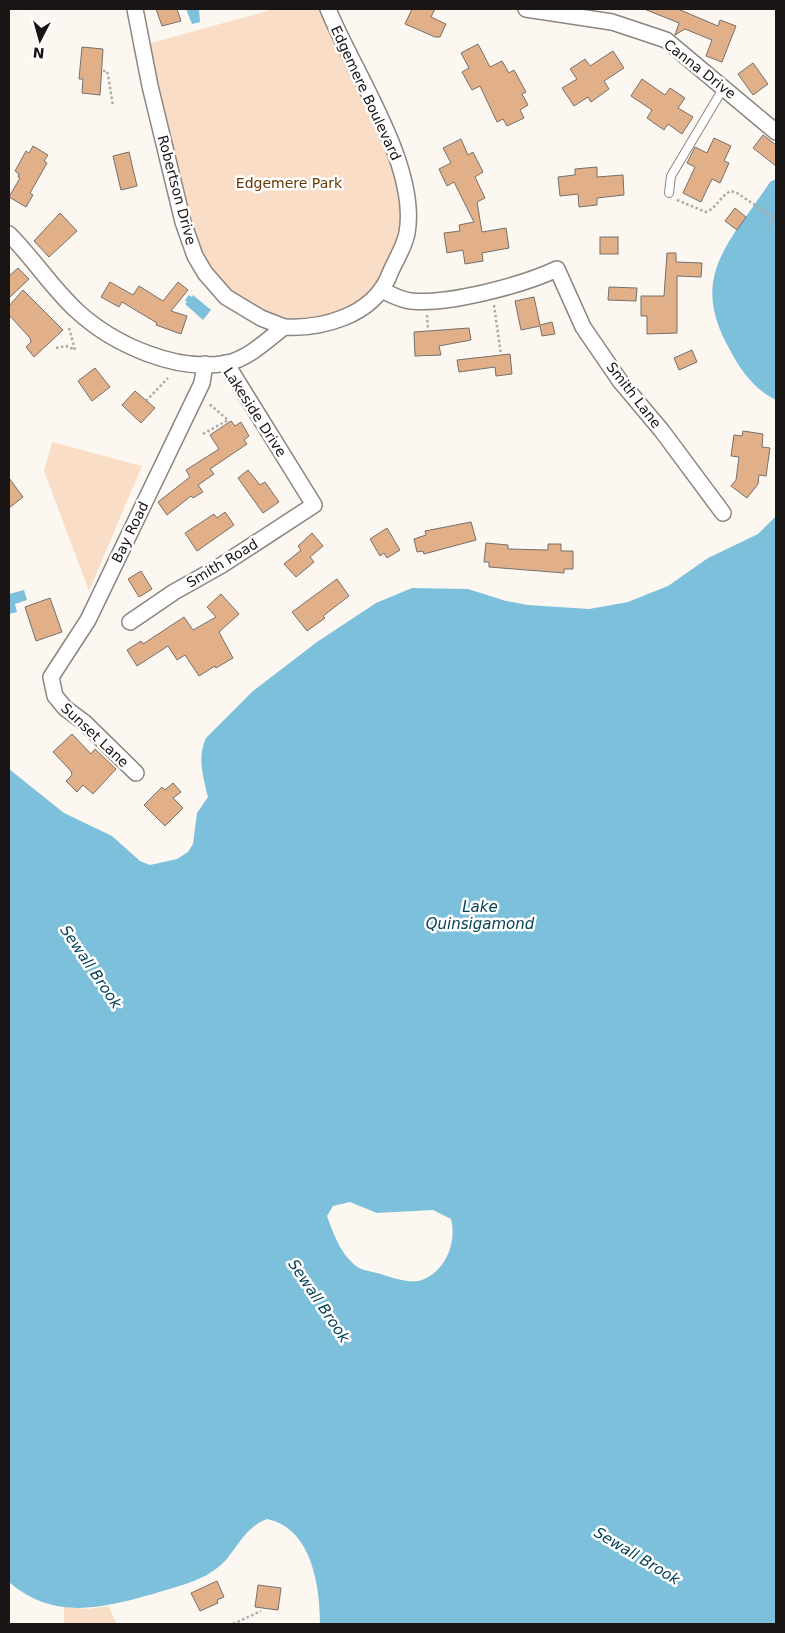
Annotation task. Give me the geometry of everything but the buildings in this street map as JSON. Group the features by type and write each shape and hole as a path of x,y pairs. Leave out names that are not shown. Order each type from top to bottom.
{"street":[{"name":"Robertson Drive","path":"135,9 150,86 183,222 195,256 204,273 226,297 261,318 284,326 316,326 332,321 368,304 381,290"},
{"name":"Edgemere Boulevard","path":"328,9 389,138 406,188 408,217 405,244 381,290"},
{"name":"Canna Drive","path":"526,9 612,22 666,40 776,132"},
{"name":"Lakeside Drive","path":"9,234 77,311 115,339 158,357 205,364 226,363 314,505"},
{"name":"Smith Lane","path":"491,290 542,276 557,269 583,327 620,381 662,431 723,513"},
{"path":"381,290 408,301 422,302 491,290"},
{"path":"226,363 255,349 284,326"},
{"name":"Bay Road","path":"55,696 51,677 88,620 202,383 205,364"},
{"name":"Smith Road","path":"130,622 174,592 222,565 314,505"},
{"name":"Sunset Lane","path":"55,696 65,708 85,723 136,773"}],"lane":[{"path":"669,193 672,176 724,87"}],"path":[{"path":"103,71 107,71 113,106"},
{"path":"669,193 679,202 706,212 712,210 726,194 730,192 737,193 775,217 767,228"},
{"path":"491,290 501,355"},
{"path":"56,348 66,346 75,350 69,328"},
{"path":"146,401 168,378"},
{"path":"204,434 228,420 207,402"},
{"path":"233,1624 260,1612"}],"green space":[{"name":"Edgemere Park","path":"274,9 329,9 389,138 408,203 405,243 368,304 332,321 284,327 250,313 198,260 144,45"},
{"path":"52,442 142,466 89,591 44,471"},
{"path":"108,1606 117,1624 64,1624 64,1607 88,1609"}],"water":[{"path":"186,9 199,9 200,22 192,24"},
{"path":"776,179 776,400 761,391 749,379 730,350 718,324 713,301 713,280 719,260 729,242 770,182"},
{"path":"189,295 192,297 193,295 211,310 203,320 185,304 187,302 185,300"},
{"name":"Lake Quinsigamond","path":"776,516 776,1624 320,1624 320,1609 315,1577 304,1546 294,1534 282,1525 267,1519 248,1531 225,1561 217,1568 200,1578 182,1585 115,1604 97,1607 61,1607 43,1602 26,1594 9,1582 9,769 64,813 112,836 140,861 150,865 177,859 188,852 193,844 197,813 208,797 201,760 206,738 253,691 317,642 376,603 412,588 468,589 506,601 528,605 589,609 628,602 668,586 708,558 758,534","holes":["350,1202 377,1213 433,1210 451,1219 451,1246 448,1255 438,1270 422,1280 407,1281 364,1270 353,1263 339,1245 327,1216 333,1206"]},
{"path":"24,590 27,600 15,604 17,612 9,614 9,594"}],"water label":[{"name":"Sewall Brook","path":"91,967"},
{"name":"Sewall Brook","path":"319,1301"},
{"name":"Sewall Brook","path":"637,1556"}]}
